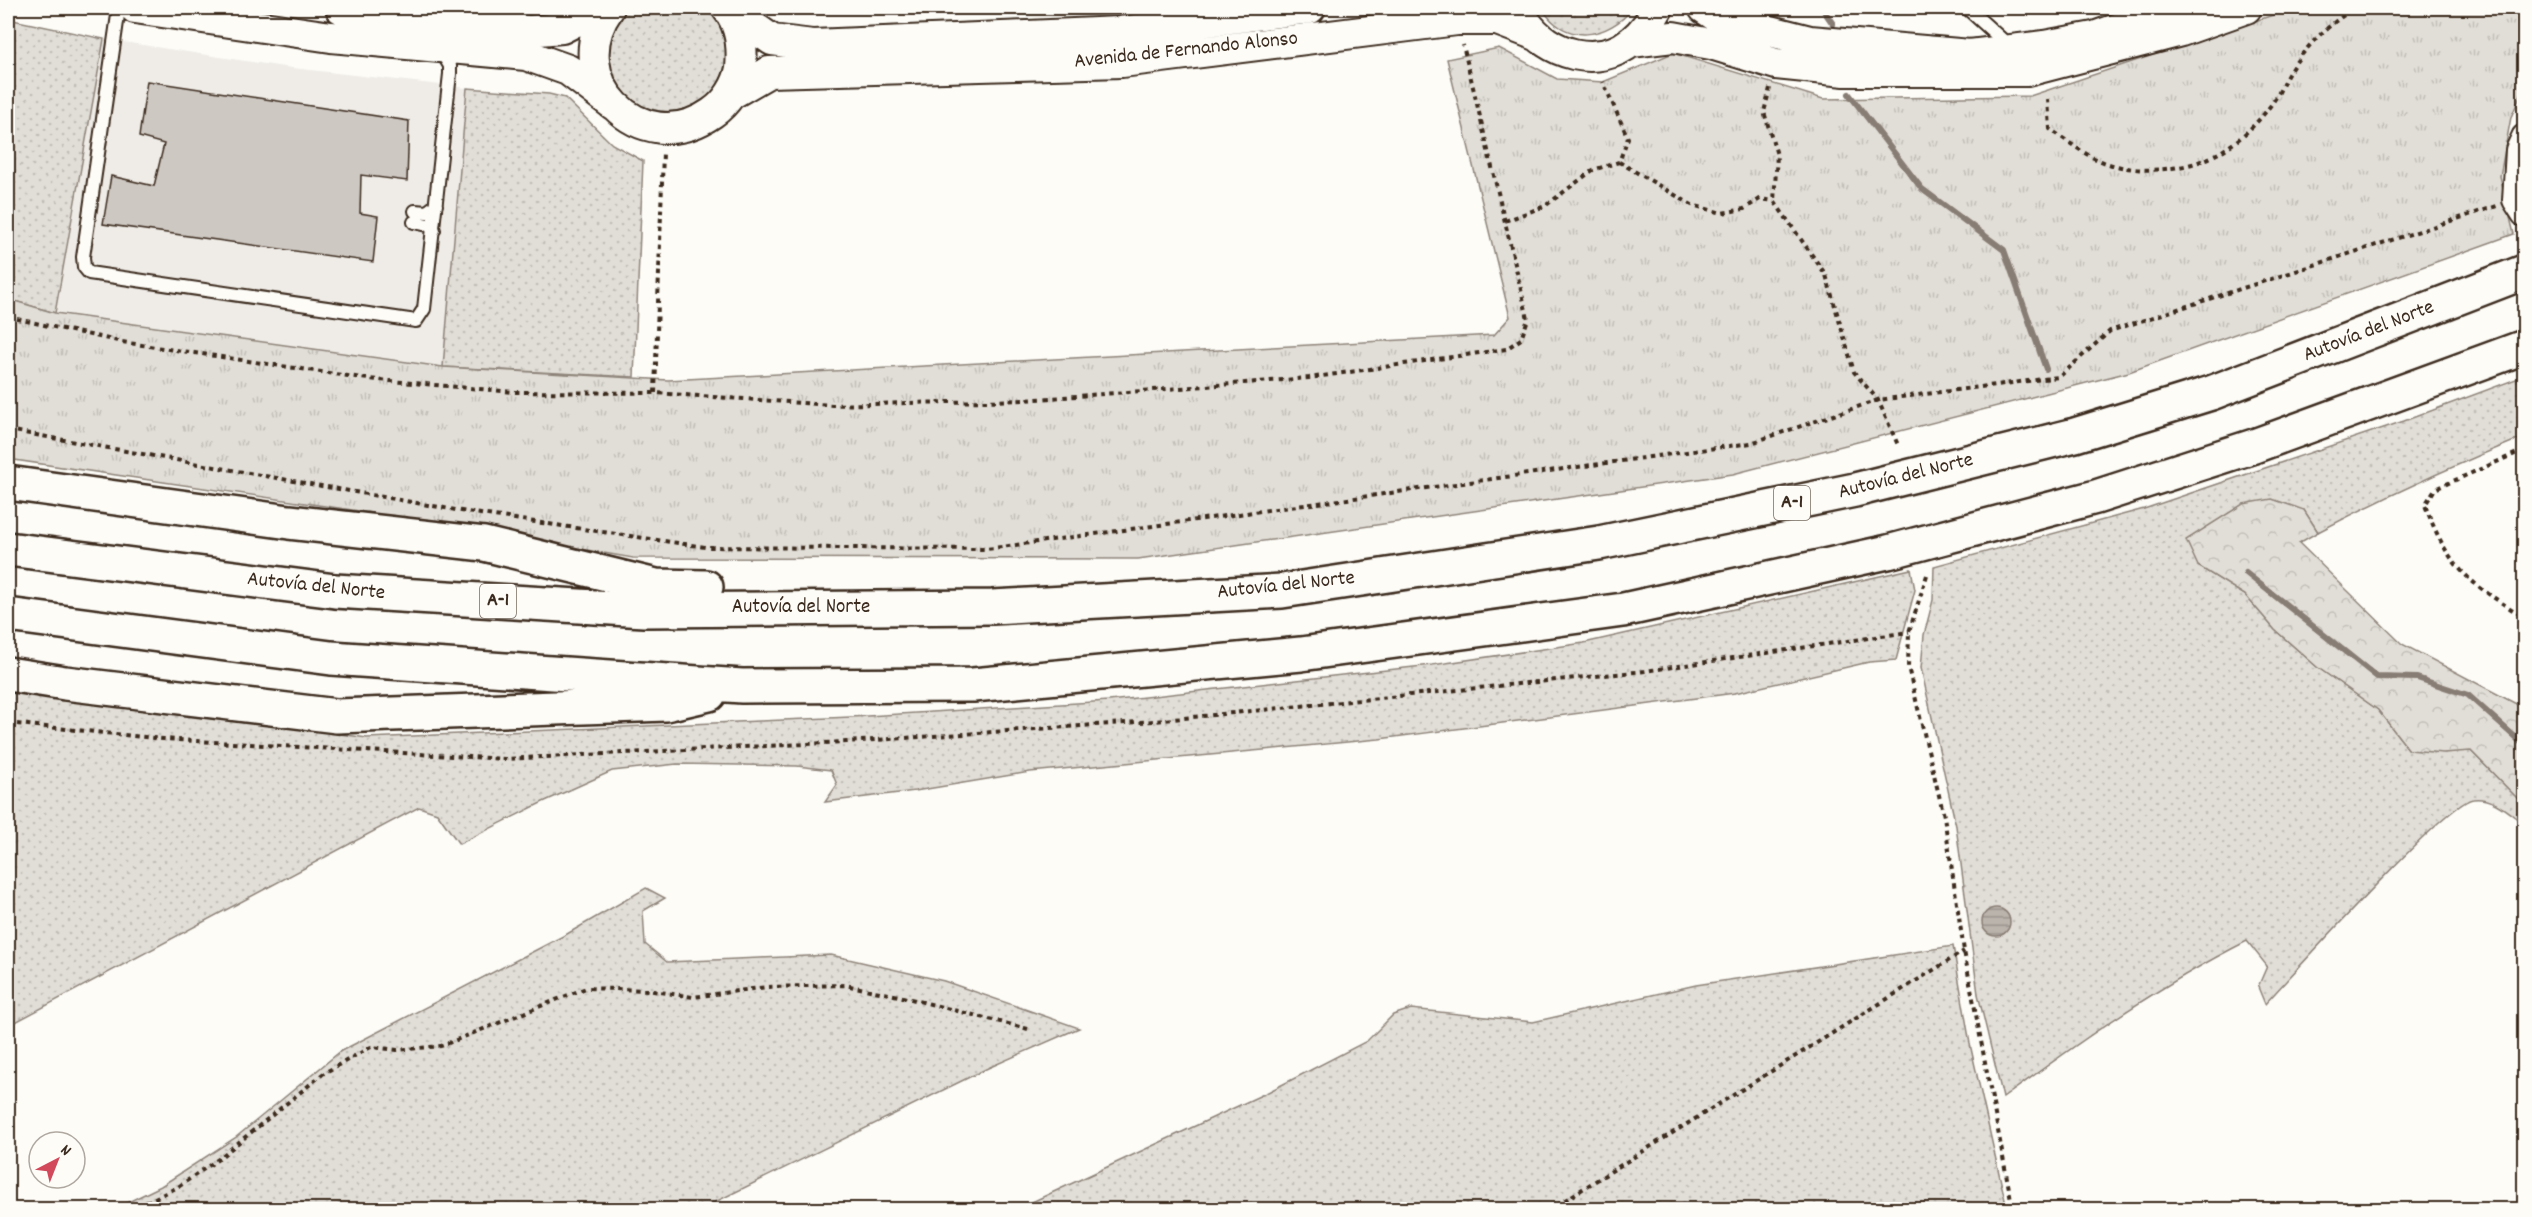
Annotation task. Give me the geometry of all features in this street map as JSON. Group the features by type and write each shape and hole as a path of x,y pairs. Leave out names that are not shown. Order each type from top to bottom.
{"highway":[{"name":"Autovía del Norte","path":"8,549 359,593 644,610 992,607 1282,591 1599,543 1855,490 2075,435 2211,393 2524,272"},
{"path":"8,615 331,658 742,686 974,685 1301,654 1623,610 1888,552 2096,497 2254,446 2524,347"},
{"path":"16,483 290,522 484,544 656,586 866,589 992,607"},
{"path":"8,674 64,683 337,716 666,704 742,686"}],"street":[{"path":"135,8 331,37 526,55 568,70 629,117 647,125 666,128 685,126 703,119 731,94 740,74 743,52 739,30 728,9"},
{"path":"341,8 492,24 528,31 562,28 601,8"},
{"path":"609,8 600,20 593,42 593,65 600,87 614,105"},
{"name":"Avenida de Fernando Alonso","path":"728,9 772,40 813,45 1120,33 1310,8"},
{"path":"1518,8 1536,35 1553,47 1572,55 1593,56 1613,52 1632,42 1647,27 1658,8"},
{"path":"1704,8 1719,18 1810,41 1970,55 2015,51 2094,37 2175,8"},
{"path":"1632,42 1673,37 1712,44 1776,64 1845,71 2027,71 2181,31 2246,8"},
{"name":"Avenida de Fernando Alonso","path":"731,94 769,72 1122,62 1456,20 1497,20 1536,35"},
{"path":"2520,207 2518,150 2524,137"}],"lane":[{"path":"124,8 118,15 83,257 84,267 89,273 416,321 424,309 450,74 450,66 439,47"},
{"path":"1967,8 2015,51"},
{"path":"434,230 414,216 427,212 436,205"}],"path":[{"path":"2048,99 2050,129 2093,158 2133,169 2191,164 2211,157 2232,144 2274,99 2291,69 2313,44 2341,16 2355,8"},
{"path":"8,317 122,342 368,379 514,392 655,393 832,405 1025,400 1309,378 1506,349 1521,339 1528,320 1456,20"},
{"path":"1776,64 1764,112 1777,155 1774,201 1826,275 1854,372 1878,400 1898,445"},
{"path":"1603,82 1628,138 1619,162"},
{"path":"655,393 663,152 666,128"},
{"path":"1505,221 1545,206 1593,170 1619,162 1692,205 1722,213 1744,209 1760,199 1774,201"},
{"path":"8,430 467,512 705,547 987,549 1751,443 1878,400 2060,377 2110,331 2520,207"},
{"path":"2524,450 2435,489 2425,506 2436,535 2452,562 2472,583 2524,617"},
{"path":"1926,575 1908,632 1908,667 1944,816 1964,951 2013,1209"},
{"path":"8,723 163,739 504,759 846,742 1155,721 1645,671 1908,632"},
{"path":"1549,1209 1964,951"},
{"path":"130,1209 178,1187 217,1160 324,1073 371,1047 397,1050 441,1046 586,988 647,990 693,997 767,987 845,985 1028,1029"}],"shaded area":[{"path":"104,39 284,67 467,88 443,367 55,313"},
{"path":"1996,908 2006,912 2010,922 2006,932 1996,936 1986,932 1982,922 1986,912"}],"green space":[{"path":"625,8 706,8 712,13 723,32 726,61 721,80 711,94 697,104 681,110 664,111 647,108 632,100 618,87 614,82 607,60 614,24"},
{"path":"1542,8 1633,8 1611,26 1599,32 1587,34 1574,33 1562,28 1551,20"},
{"path":"2294,8 2524,8 2524,88 2511,117 2500,176 2514,234 2129,372 1733,474 1138,559 633,558 359,511 8,459 8,299 55,313 443,367 668,380 1494,335 1510,317 1447,59 1499,48 1557,79 1603,82 1673,53 1823,99 2030,96"},
{"path":"8,19 104,39 55,313 8,299"},
{"path":"467,88 549,94 565,98 612,144 643,161 634,377 443,367"},
{"path":"2524,376 2524,437 2420,482 2318,532 2304,510 2198,566 2245,595 2275,630 2317,667 2378,710 2409,750 2471,751 2524,805 2524,824 2494,803 2473,799 2458,807 2403,857 2265,1004 2258,987 2267,966 2247,941 2183,976 2121,1015 2003,1098 1978,994 1956,826 1921,668 1924,635 1933,600 1934,566 2144,509 2404,421"},
{"path":"2272,499 2304,510 2318,532 2299,543 2402,644 2524,708 2524,805 2471,751 2443,753 2409,750 2378,710 2317,667 2275,630 2245,595 2198,566 2186,540 2243,504"},
{"path":"1911,569 1915,590 1896,660 1869,662 1735,693 1379,739 1030,772 915,791 825,802 837,785 831,770 797,766 677,764 612,771 459,844 437,813 419,807 8,1026 8,685 367,738 851,717 1109,701 1432,665 1584,643"},
{"path":"646,888 665,898 643,911 645,944 667,962 831,955 944,981 1079,1028 988,1068 701,1209 114,1209 161,1186 235,1138 341,1051 567,934"},
{"path":"1953,946 1970,1044 2007,1209 1017,1209 1268,1092 1367,1041 1393,1015 1411,1009 1533,1022 1696,985"}],"building":[{"path":"147,81 409,121 407,181 361,175 360,213 378,216 373,262 103,224 111,176 154,186 164,144 139,137"}],"waterway":[{"path":"1822,8 1833,24"},
{"path":"1849,94 1922,189 2004,250 2046,369"},
{"path":"2246,573 2377,677 2417,678 2468,695 2524,745"}]}
